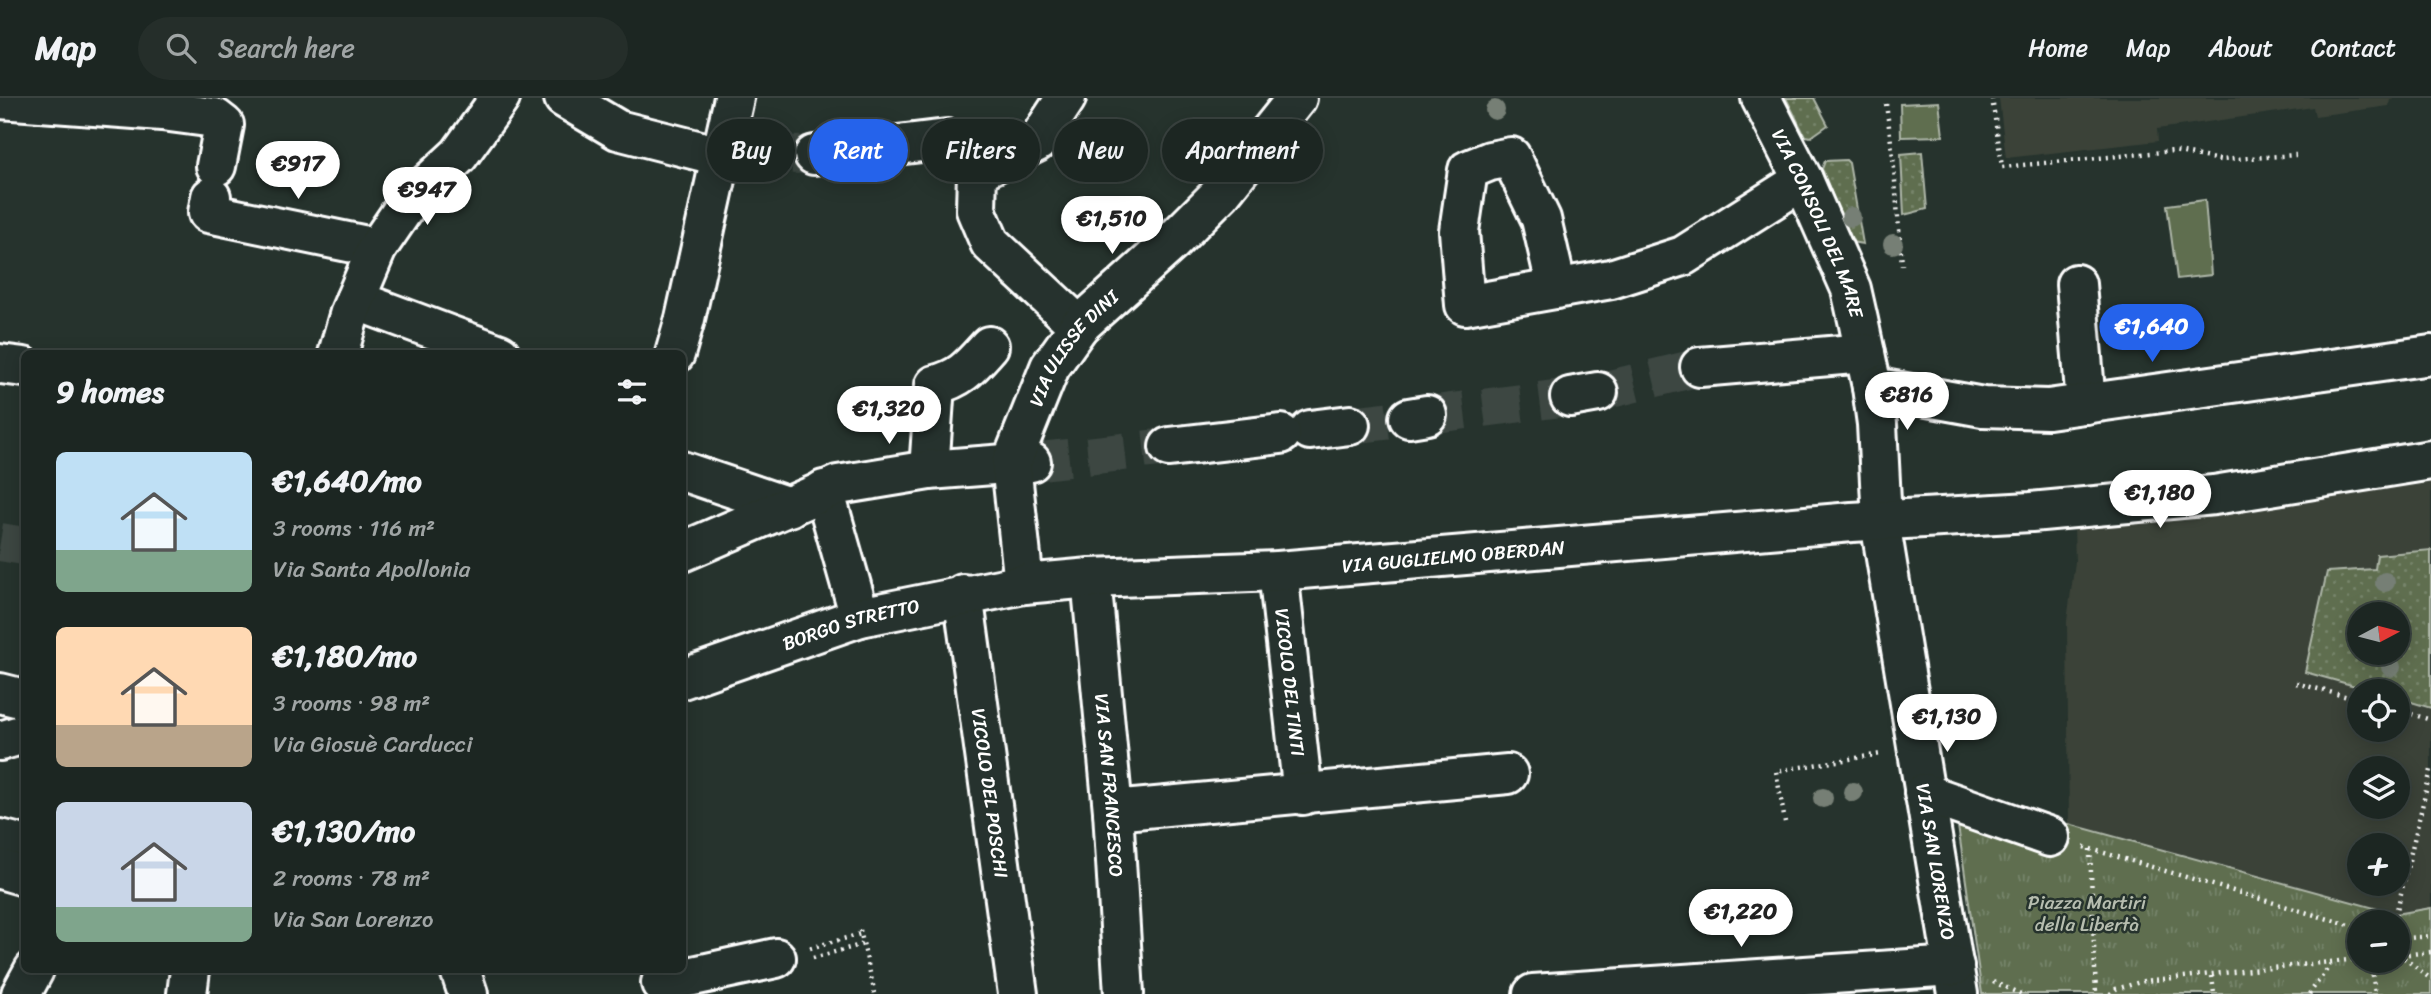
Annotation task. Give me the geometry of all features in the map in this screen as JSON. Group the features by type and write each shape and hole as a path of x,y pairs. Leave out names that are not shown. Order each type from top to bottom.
{"street":[{"path":"339,350 355,300 377,248 409,201 459,155 500,98"},
{"path":"564,98 618,130 707,150"},
{"path":"732,119 734,98"},
{"path":"1040,137 1066,98"},
{"name":"VIA ULISSE DINI","path":"1024,584 1021,463 1050,367 1079,326 1170,244 1221,193 1297,98"},
{"name":"VIA CONSOLI DEL MARE","path":"1761,98 1803,180 1851,289 1869,370 1877,424 1881,521"},
{"path":"0,99 162,111 217,108 224,125 212,192 377,248"},
{"path":"1557,289 1611,279 1683,256 1803,180"},
{"path":"676,350 721,182"},
{"path":"977,182 976,210 990,243 1079,326"},
{"path":"2076,284 2086,404"},
{"path":"355,300 489,350"},
{"path":"929,470 935,385 954,380 966,372 989,346"},
{"path":"1700,367 1869,370 1983,407 2048,409 2431,355"},
{"path":"0,363 21,366"},
{"path":"1168,447 1350,425"},
{"name":"VIA GUGLIELMO OBERDAN","path":"1024,584 1091,578 1278,571 1881,521 2031,512 2214,495 2431,460"},
{"path":"686,550 838,485 929,470 1021,463"},
{"path":"686,472 789,507"},
{"path":"824,489 860,617"},
{"name":"VIA SAN LORENZO","path":"1881,521 1956,980"},
{"name":"VICOLO DEL TINTI","path":"1278,571 1303,795"},
{"name":"VIA SAN FRANCESCO","path":"1091,578 1113,811 1124,994"},
{"name":"BORGO STRETTO","path":"686,678 860,617 963,594 1024,584"},
{"name":"VICOLO DEL POSCHI","path":"963,594 1018,994"},
{"path":"0,693 21,698"},
{"path":"0,741 21,735"},
{"path":"1113,811 1508,774"},
{"path":"1924,793 2050,836"},
{"path":"0,839 21,844"},
{"path":"0,869 21,875"},
{"path":"660,982 794,956"},
{"path":"187,994 190,973"},
{"path":"461,973 468,994"},
{"path":"1533,994 1956,980"}],"path":[{"path":"1992,98 2002,167 2173,151 2220,160 2296,156"},
{"path":"1885,104 1893,157 1902,265"},
{"path":"2296,683 2347,696"},
{"path":"2410,714 2431,720"},
{"path":"1785,822 1776,771 1916,748"},
{"path":"2397,910 2431,770"},
{"path":"2050,836 2347,924"},
{"path":"2090,849 2096,994"},
{"path":"794,956 861,932 875,994"},
{"path":"2410,938 2431,936"},
{"path":"794,956 864,944"},
{"path":"2410,954 2431,952"},
{"path":"2110,994 2116,989 2144,981 2347,960"},
{"path":"2309,994 2333,961"},
{"path":"2410,963 2431,979"},
{"path":"2372,973 2375,994"},
{"path":"2212,975 2214,994"}],"shaded area":[{"path":"1999,98 2397,98 2390,99 2389,106 2315,116 2313,107 2157,129 2158,141 2006,158"},
{"path":"2431,470 2431,908 2410,912 2381,910 2069,824 2067,621 2075,562 2074,524"}],"green space":[{"path":"1786,98 1814,98 1828,125 1811,137 1805,136"},
{"path":"1939,102 1943,136 1901,137 1900,104"},
{"path":"1922,152 1927,209 1904,215 1901,154"},
{"path":"1846,160 1849,163 1863,244 1851,242 1822,169 1825,161"},
{"path":"2205,200 2211,275 2177,279 2167,205"},
{"path":"2431,550 2431,708 2410,702 2410,679 2347,679 2347,684 2305,672 2327,572 2375,569 2377,555"},
{"name":"Piazza Martiri della Libertà","path":"1957,819 2050,837 2069,824 2381,910 2347,910 2347,973 2410,973 2410,912 2431,908 2431,994 1982,994"}],"tunnel":[{"path":"795,155 809,155"},
{"path":"1598,392 1700,367"},
{"path":"1427,415 1570,397"},
{"path":"1350,425 1409,418"},
{"path":"1031,462 1169,447"},
{"path":"0,542 21,546"}]}
